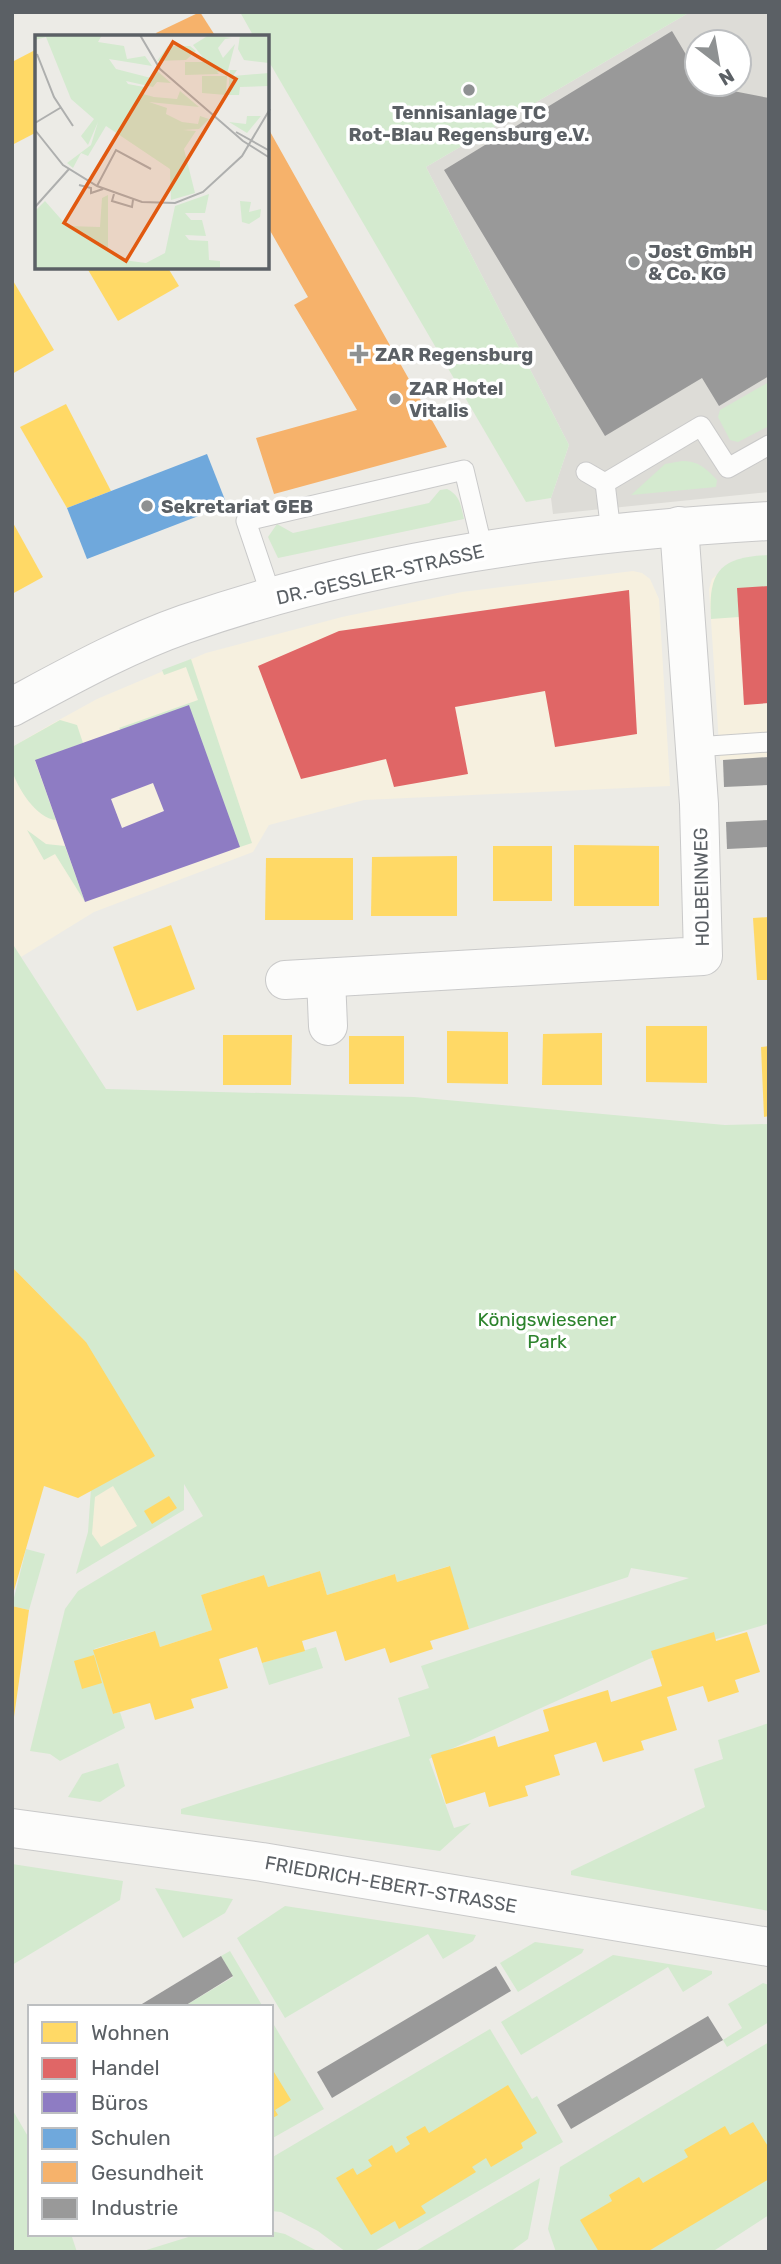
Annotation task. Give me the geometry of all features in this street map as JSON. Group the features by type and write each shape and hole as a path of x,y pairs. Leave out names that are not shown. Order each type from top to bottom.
{"street":[{"name":"DR.-GESSLER-STRASSE","path":"12,707 110,656 173,629 272,598 483,550 611,532 769,521"},
{"name":"HOLBEINWEG","path":"285,980 703,956 695,747 679,526"},
{"path":"326,978 328,1026"},
{"name":"FRIEDRICH-EBERT-STRASSE","path":"12,1828 262,1862 769,1947"}],"lane":[{"path":"605,483 701,426 728,468 769,445"},
{"path":"272,598 246,522 450,473 464,470 483,550"},
{"path":"586,472 605,483"},
{"path":"605,483 611,532"},
{"path":"695,747 769,742"}],"shaded area":[{"name":"Jost GmbH & Co. KG","path":"690,12 769,12 769,492 553,514 551,498 569,445 426,167"},
{"path":"769,555 769,757 720,760 709,589 712,579 731,563"},
{"path":"633,571 650,579 659,599 670,786 364,800 269,825 253,852 94,912 21,957 12,943 12,747 97,699 206,653 342,617 462,592"}],"green space":[{"path":"240,12 690,12 426,167 569,445 551,498 526,502 270,63 270,35 253,35"},
{"path":"769,382 769,426 738,442 730,440 718,417 720,410"},
{"path":"693,462 705,469 717,480 716,487 631,495 665,464"},
{"path":"447,489 461,505 464,519 278,558 268,537 277,524 293,533 429,503 440,490"},
{"path":"769,555 769,586 739,617 711,619 712,589 720,570 738,559"},
{"path":"191,659 252,843 240,847 119,728 198,700 186,667 164,675 162,670"},
{"path":"60,720 77,725 83,743 35,761 56,820 35,808 18,785 12,770 12,747"},
{"path":"27,830 46,844 65,846 85,902 55,854 44,860"},
{"name":"Königswiesener Park","path":"12,943 106,1089 414,1097 725,1125 769,1124 769,1627 767,1624 649,1659 429,1759 454,1828 471,1823 440,1851 181,1814 181,1809 410,1736 398,1698 429,1688 421,1666 689,1578 631,1568 628,1577 469,1629 449,1566 397,1582 395,1574 327,1595 320,1571 268,1587 264,1575 201,1595 212,1630 160,1647 154,1631 94,1649 113,1714 120,1712 125,1728 60,1761 50,1754 30,1751 65,1609 78,1591 203,1516 184,1484 184,1510 76,1574 88,1532 92,1474 86,1342 12,1267"},
{"path":"26,1549 45,1554 29,1610 12,1606"},
{"path":"316,1647 323,1668 269,1685 262,1663"},
{"path":"769,1723 769,1911 571,1875 571,1871 705,1807 694,1769 723,1759 718,1740"},
{"path":"118,1763 125,1786 100,1802 68,1797 82,1774"},
{"path":"12,1864 123,1881 120,1900 12,1965"},
{"path":"155,1888 233,1899 225,1913 183,1938"},
{"path":"285,1906 476,1935 473,1941 443,1959 428,1934 285,2018 237,1938"},
{"path":"535,1942 584,1949 582,1953 518,1992 500,1963"},
{"path":"230,1951 262,2005 186,2005 233,1977 221,1956"},
{"path":"613,1955 712,1971 712,1974 683,1992 668,1967 521,2055 501,2022"},
{"path":"763,1983 769,1985 769,2022 727,2047 723,2040 742,2028 728,2004"},
{"path":"273,2023 324,2109 273,2138"},
{"path":"490,2029 532,2099 537,2096 563,2142 373,2252 346,2252 318,2231 281,2212 273,2211 273,2157"},
{"path":"769,2042 769,2215 712,2252 556,2252 548,2229 560,2167"},
{"path":"12,2109 28,2137 28,2236 72,2236 77,2252 12,2252"},
{"path":"540,2178 528,2239 510,2252 414,2252"},
{"path":"273,2231 285,2234 319,2252 140,2252 192,2236 273,2236"}],"sand":[{"path":"113,1486 137,1526 101,1547 92,1534 95,1497"}],"building: Wohnen":[{"path":"35,50 35,133 12,145 12,62"},
{"path":"88,270 169,270 179,286 118,321"},
{"path":"12,279 54,350 12,374"},
{"path":"66,404 111,491 67,508 20,427"},
{"path":"12,521 43,577 12,594"},
{"path":"574,845 659,846 659,906 574,906"},
{"path":"493,846 552,846 552,901 493,901"},
{"path":"457,856 457,916 371,916 372,857"},
{"path":"266,858 353,858 353,920 265,920"},
{"path":"769,917 769,980 757,980 753,918"},
{"path":"171,925 195,989 137,1011 113,947"},
{"path":"646,1026 707,1026 707,1083 646,1082"},
{"path":"447,1031 508,1032 508,1084 447,1083"},
{"path":"602,1033 602,1085 542,1085 543,1034"},
{"path":"223,1035 292,1035 291,1085 223,1085"},
{"path":"349,1036 404,1036 404,1084 349,1084"},
{"path":"769,1046 769,1116 764,1117 761,1047"},
{"path":"12,1267 86,1342 155,1456 78,1498 44,1486 13,1594"},
{"path":"169,1496 177,1508 152,1524 144,1511"},
{"path":"450,1566 469,1629 430,1641 433,1649 390,1663 385,1648 345,1661 336,1631 302,1641 305,1651 262,1663 257,1647 219,1659 228,1688 191,1699 194,1708 155,1720 150,1703 113,1714 93,1650 155,1631 160,1647 212,1630 201,1595 264,1575 268,1587 320,1571 327,1595 395,1574 397,1582"},
{"path":"12,1606 29,1610 14,1717 12,1717"},
{"path":"714,1632 716,1641 747,1632 760,1672 735,1680 739,1692 708,1702 703,1686 667,1697 677,1730 641,1741 644,1750 603,1762 596,1742 554,1755 560,1775 525,1786 528,1796 489,1807 485,1792 446,1804 431,1755 495,1736 498,1747 549,1731 543,1710 608,1690 611,1702 662,1686 651,1651"},
{"path":"94,1655 102,1683 82,1689 74,1661"},
{"path":"273,2070 291,2100 275,2110 278,2115 273,2118"},
{"path":"508,2085 537,2133 521,2143 523,2148 491,2167 486,2158 472,2167 476,2172 421,2206 426,2213 399,2229 395,2221 371,2235 336,2178 353,2168 357,2175 372,2166 368,2160 392,2145 396,2153 410,2144 406,2137 425,2126 429,2133"},
{"path":"753,2122 769,2148 769,2179 647,2252 599,2252 580,2220 612,2201 609,2195 639,2177 643,2183 688,2157 684,2150 725,2126 730,2135"}],"building: Handel":[{"path":"769,586 769,703 744,705 737,588"},
{"path":"629,590 637,734 555,747 545,691 455,707 468,774 394,787 386,759 301,779 258,666 339,631"}],"building: Büros":[{"path":"189,705 240,847 85,902 35,760","holes":["153,783 164,811 122,828 111,799"]}],"building: Schulen":[{"name":"Sekretariat GEB","path":"207,454 227,505 87,559 67,508"}],"building: Gesundheit":[{"path":"200,12 215,35 157,35 156,33"},
{"name":"ZAR Regensburg","path":"270,132 447,447 274,494 256,438 357,410 294,305 308,297 270,230"}],"building: Industrie":[{"name":"Jost GmbH & Co. KG","path":"672,31 683,49 683,98 753,98 753,95 769,98 769,376 719,406 702,378 605,436 444,170"},
{"path":"769,757 769,785 724,787 723,760"},
{"path":"769,820 769,847 727,849 726,822"},
{"path":"221,1956 233,1976 186,2005 140,2005"},
{"path":"496,1966 511,1991 332,2098 317,2072"},
{"path":"708,2016 723,2040 571,2129 557,2105"}],"place":[{"name":"Tennisanlage TC Rot-Blau Regensburg e.V.","path":"469,90"},
{"name":"Jost GmbH & Co. KG","path":"634,262"},
{"name":"ZAR Regensburg","path":"359,354"},
{"name":"ZAR Hotel Vitalis","path":"395,399"},
{"name":"Sekretariat GEB","path":"147,506"}]}
